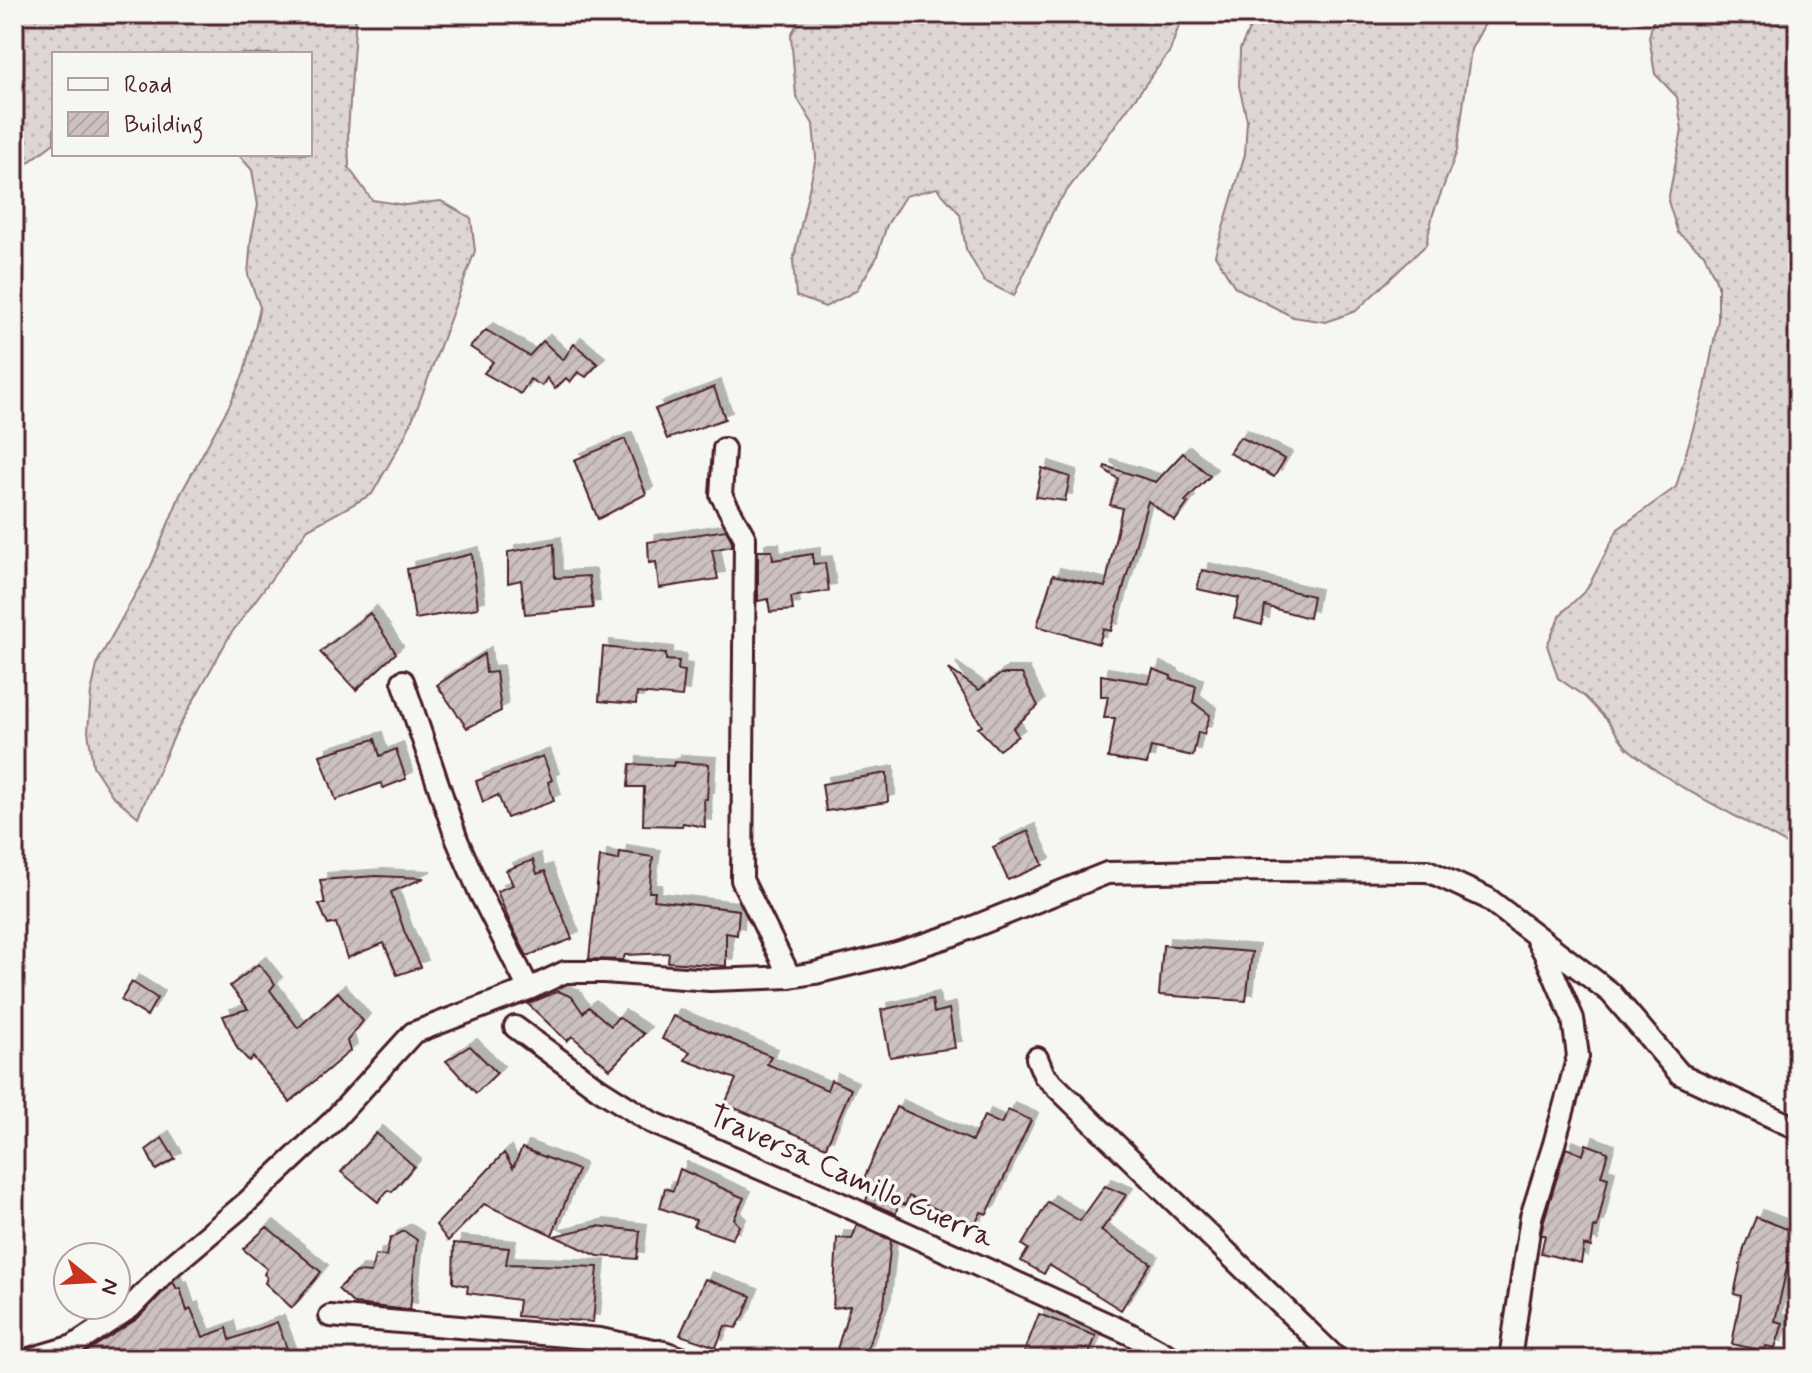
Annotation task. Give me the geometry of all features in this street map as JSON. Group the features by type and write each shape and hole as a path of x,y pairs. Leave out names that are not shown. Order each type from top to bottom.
{"street":[{"path":"724,449 721,495 745,538 742,880 790,977"},
{"path":"403,681 457,840 529,989"},
{"path":"29,1359 73,1346 130,1308 169,1268 246,1203 332,1122 413,1033 565,972 710,980 815,973 897,953 953,935 1107,873 1428,871 1487,898 1611,993 1680,1074 1798,1129"},
{"path":"1510,1359 1531,1217 1578,1056 1573,1019 1545,954 1530,930"},
{"name":"Traversa Camillo Guerra","path":"515,1027 599,1089 651,1122 838,1202 1130,1334 1175,1359"},
{"path":"1037,1058 1044,1075 1337,1359"},
{"path":"330,1316 600,1339 684,1359"}],"shaded area":[{"path":"14,14 356,14 348,132 349,168 372,200 405,205 441,201 471,218 475,251 405,436 372,494 308,529 230,635 176,732 138,817 112,795 93,766 88,731 91,693 98,661 151,566 180,495 244,373 260,307 248,275 258,205 252,170 240,156 312,156 312,52 52,52 52,145 21,168 14,184"},
{"path":"802,14 1183,14 1170,51 1055,207 1014,296 984,281 966,249 960,214 937,188 905,196 887,225 876,259 856,291 825,307 796,296 793,261 816,158 813,124 796,96 791,35"},
{"path":"1258,14 1494,14 1487,20 1471,49 1457,151 1433,214 1426,245 1356,311 1326,322 1293,317 1235,287 1215,255 1245,154 1247,120 1239,86 1240,49"},
{"path":"1655,14 1798,14 1798,845 1788,845 1685,789 1627,748 1585,697 1558,678 1547,645 1561,614 1587,589 1618,529 1676,487 1705,388 1718,320 1718,285 1704,254 1678,233 1668,201 1682,130 1677,97 1655,74 1649,37"}],"building":[{"path":"486,330 529,356 543,341 563,360 574,344 598,364 586,377 578,372 570,382 566,378 555,389 547,378 542,386 530,379 521,394 484,373 493,362 470,347"},
{"path":"714,387 725,419 667,439 655,409"},
{"path":"1240,437 1285,459 1274,477 1229,453"},
{"path":"625,439 646,494 598,519 574,460"},
{"path":"1183,453 1210,476 1185,501 1188,503 1175,521 1148,501 1111,631 1103,629 1099,644 1037,626 1053,575 1105,587 1122,508 1110,505 1118,479 1104,469 1105,466 1156,482"},
{"path":"1042,468 1070,477 1065,501 1036,497"},
{"path":"726,530 732,546 712,550 718,579 659,588 656,562 649,563 648,542"},
{"path":"554,544 555,578 589,576 593,608 525,614 521,580 508,583 508,552"},
{"path":"758,551 772,551 773,560 813,554 813,564 825,563 829,591 791,597 793,610 770,612 768,599 758,601"},
{"path":"472,554 478,608 415,619 407,569"},
{"path":"1202,570 1313,596 1309,618 1265,606 1262,625 1234,618 1239,598 1197,589"},
{"path":"370,613 396,653 356,690 320,652"},
{"path":"603,647 666,654 666,660 679,661 678,670 685,671 682,697 637,693 636,704 599,701"},
{"path":"484,654 486,673 496,672 501,711 467,728 437,685"},
{"path":"949,669 979,690 1001,674 1022,674 1038,706 1013,728 1018,736 999,750 978,728 982,726"},
{"path":"1153,669 1171,676 1171,679 1196,686 1193,702 1210,715 1204,734 1198,732 1193,756 1151,747 1147,764 1108,758 1115,718 1104,718 1108,696 1101,696 1101,675 1149,683"},
{"path":"375,739 380,756 396,749 406,779 383,788 381,783 336,800 320,755"},
{"path":"543,756 552,780 548,782 554,801 507,818 498,795 483,802 476,781"},
{"path":"674,762 709,764 707,799 704,799 705,827 683,823 682,826 643,825 644,787 628,787 630,764 673,766"},
{"path":"887,773 888,802 826,811 822,784"},
{"path":"1028,831 1043,865 1008,880 993,847"},
{"path":"620,852 653,857 649,892 655,892 654,900 739,910 737,935 726,933 726,966 668,962 669,953 625,955 623,960 589,959 600,857 619,860"},
{"path":"533,860 537,874 545,871 572,939 527,956 497,891 513,885 506,870"},
{"path":"376,876 424,878 391,892 421,967 397,975 384,943 347,958 336,923 328,925 319,904 325,904 320,880"},
{"path":"1163,945 1252,952 1246,1001 1159,995"},
{"path":"259,964 275,984 270,990 298,1028 338,992 363,1021 347,1041 350,1051 290,1102 253,1057 249,1061 237,1048 223,1016 248,1009 230,986"},
{"path":"132,982 157,998 147,1016 121,1000"},
{"path":"558,991 572,997 583,1013 589,1007 611,1026 618,1017 644,1034 610,1069 572,1036 567,1041 528,1004"},
{"path":"932,999 934,1013 949,1009 955,1048 890,1057 881,1010"},
{"path":"673,1016 771,1056 767,1064 827,1090 831,1080 851,1089 826,1147 725,1104 736,1079 685,1060 690,1052 662,1039"},
{"path":"470,1046 497,1073 476,1093 446,1061"},
{"path":"896,1107 972,1141 984,1116 1001,1124 1008,1110 1031,1120 987,1214 981,1212 974,1227 909,1196 905,1205 898,1201 896,1214 866,1201 870,1189 861,1185"},
{"path":"376,1133 414,1166 392,1192 388,1190 378,1202 341,1172"},
{"path":"162,1138 175,1159 156,1170 146,1150"},
{"path":"1586,1144 1608,1152 1601,1176 1608,1178 1591,1247 1584,1245 1581,1263 1541,1253 1545,1235 1541,1235 1566,1148 1583,1155"},
{"path":"522,1148 578,1170 552,1235 484,1204 448,1241 436,1225 504,1153 513,1168"},
{"path":"680,1169 744,1198 734,1219 739,1226 732,1239 693,1226 696,1220 660,1208 665,1188 673,1191"},
{"path":"1105,1186 1126,1195 1101,1231 1151,1263 1121,1310 1049,1265 1044,1274 1021,1261 1028,1249 1022,1245 1048,1202 1080,1221"},
{"path":"1756,1217 1795,1232 1775,1321 1783,1323 1775,1348 1766,1346 1764,1351 1732,1344 1741,1296 1734,1294 1744,1248"},
{"path":"857,1225 891,1240 884,1305 866,1351 852,1359 834,1359 850,1306 833,1308 837,1238 852,1239"},
{"path":"597,1226 640,1231 637,1259 598,1256 554,1236"},
{"path":"267,1227 321,1272 292,1308 265,1283 267,1269 243,1249"},
{"path":"404,1231 417,1240 410,1310 354,1304 338,1289 356,1272 371,1273 375,1255 386,1256 390,1239"},
{"path":"454,1243 509,1248 506,1264 598,1267 593,1322 517,1316 519,1300 467,1293 468,1286 453,1283"},
{"path":"705,1279 751,1296 736,1328 725,1326 716,1347 680,1335"},
{"path":"173,1282 177,1289 180,1288 187,1311 191,1309 203,1337 227,1328 230,1340 277,1322 291,1359 130,1359 128,1348 106,1359 75,1359 137,1319"},
{"path":"1039,1314 1096,1336 1087,1359 1041,1359 1024,1353"}]}
